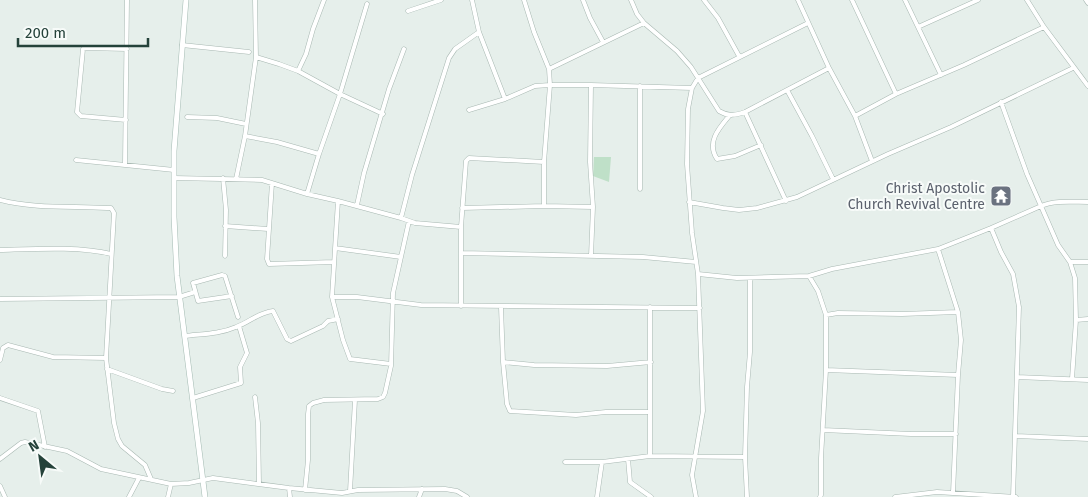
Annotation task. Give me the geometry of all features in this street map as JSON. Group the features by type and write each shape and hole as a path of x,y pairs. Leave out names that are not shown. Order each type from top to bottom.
{"main road":[{"path":"186,0 174,170 177,276 205,497"}],"street":[{"path":"125,164 127,0"},
{"path":"236,179 245,136 256,58 255,0"},
{"path":"298,71 306,54 313,28 324,0"},
{"path":"408,10 441,0"},
{"path":"472,0 479,32 505,99"},
{"path":"524,0 534,32 549,68 550,85 544,162 544,206"},
{"path":"583,0 590,18 604,42"},
{"path":"632,0 637,14 644,23 677,51 720,111 730,115 746,112 829,68"},
{"path":"704,0 718,18 739,56"},
{"path":"798,0 829,68 854,116 872,162"},
{"path":"852,0 896,94"},
{"path":"905,0 941,75"},
{"path":"918,27 978,0"},
{"path":"1027,0 1073,68 1088,86"},
{"path":"307,194 367,4"},
{"path":"549,68 644,23"},
{"path":"696,497 692,475 703,411 698,274 692,233 687,164 688,109 692,88 698,78 808,23"},
{"path":"854,116 896,94 1044,27"},
{"path":"402,218 412,176 449,58 455,49 479,32"},
{"path":"182,45 249,52"},
{"path":"126,120 81,116 77,112 83,49 127,49"},
{"path":"357,205 364,173 394,72 404,49"},
{"path":"256,58 298,71 340,94 383,114"},
{"path":"690,202 739,210 786,201 951,127 1073,68"},
{"path":"470,110 505,99 535,86 591,85 692,88"},
{"path":"591,85 590,162 593,207 591,256"},
{"path":"640,86 640,189"},
{"path":"787,90 833,179"},
{"path":"1001,102 1027,174 1058,245 1070,262 1076,278 1076,320 1072,379"},
{"path":"746,112 786,201"},
{"path":"730,115 719,128 712,142 717,159 735,156 761,145"},
{"path":"187,117 217,118 246,124"},
{"path":"245,136 277,142 319,154"},
{"path":"461,306 461,227 465,164 469,158 544,162"},
{"path":"76,160 174,170"},
{"path":"174,178 262,180 409,221 461,227"},
{"path":"223,178 225,256"},
{"path":"272,183 268,229 267,259 269,264 334,262"},
{"path":"0,200 34,206 110,208 114,214 106,358 114,423 118,439 126,450 145,465 151,479"},
{"path":"338,201 332,297 343,340 350,359 391,364"},
{"path":"698,274 750,278 809,276 832,269 938,249 1041,206 1066,202 1088,202"},
{"path":"462,208 593,207"},
{"path":"305,490 308,460 309,406 324,400 378,399 383,397 391,364 393,293 409,221"},
{"path":"225,226 268,229"},
{"path":"895,497 953,493 1015,497 1014,436 1020,307 1013,274 991,228"},
{"path":"335,248 401,257"},
{"path":"0,250 48,249 95,251 111,254"},
{"path":"938,249 958,312 961,340 953,493"},
{"path":"462,253 643,257 696,262"},
{"path":"1070,262 1088,262"},
{"path":"232,296 200,302 197,300 194,282 222,275 226,276 232,296 238,317"},
{"path":"809,276 818,291 826,315 826,370 820,497"},
{"path":"747,497 745,457 750,352 750,278"},
{"path":"0,299 179,297 195,292"},
{"path":"332,297 357,297 421,305 700,308"},
{"path":"501,306 506,404 510,411 576,415 606,412 650,412"},
{"path":"650,307 650,456"},
{"path":"185,336 227,331 254,316 273,312 287,339 291,341 323,326 328,320 338,319"},
{"path":"826,315 838,313 902,314 958,312"},
{"path":"1076,320 1088,320"},
{"path":"193,398 241,383 240,367 247,354 239,326"},
{"path":"0,360 4,348 8,345 53,357 106,358"},
{"path":"503,362 534,365 607,366 624,366 651,362"},
{"path":"107,369 162,389 173,391"},
{"path":"826,370 958,375"},
{"path":"1017,376 1088,380"},
{"path":"255,397 258,423 259,484"},
{"path":"0,398 38,410 45,447"},
{"path":"350,492 356,400"},
{"path":"823,430 956,434"},
{"path":"1014,436 1088,439"},
{"path":"0,459 25,442 67,451 101,469 171,484 203,481 212,478 342,493 445,489 457,491 467,497"},
{"path":"565,462 602,462 650,456 745,457"},
{"path":"628,459 630,482 652,497"},
{"path":"597,497 602,462"},
{"path":"129,497 139,478"},
{"path":"168,497 171,484"},
{"path":"0,486 5,497"},
{"path":"290,488 290,497"},
{"path":"419,497 422,489"}],"green space":[{"path":"594,157 611,157 609,182 593,176"}],"place":[{"name":"Christ Apostolic Church Revival Centre","path":"1001,196"}]}
